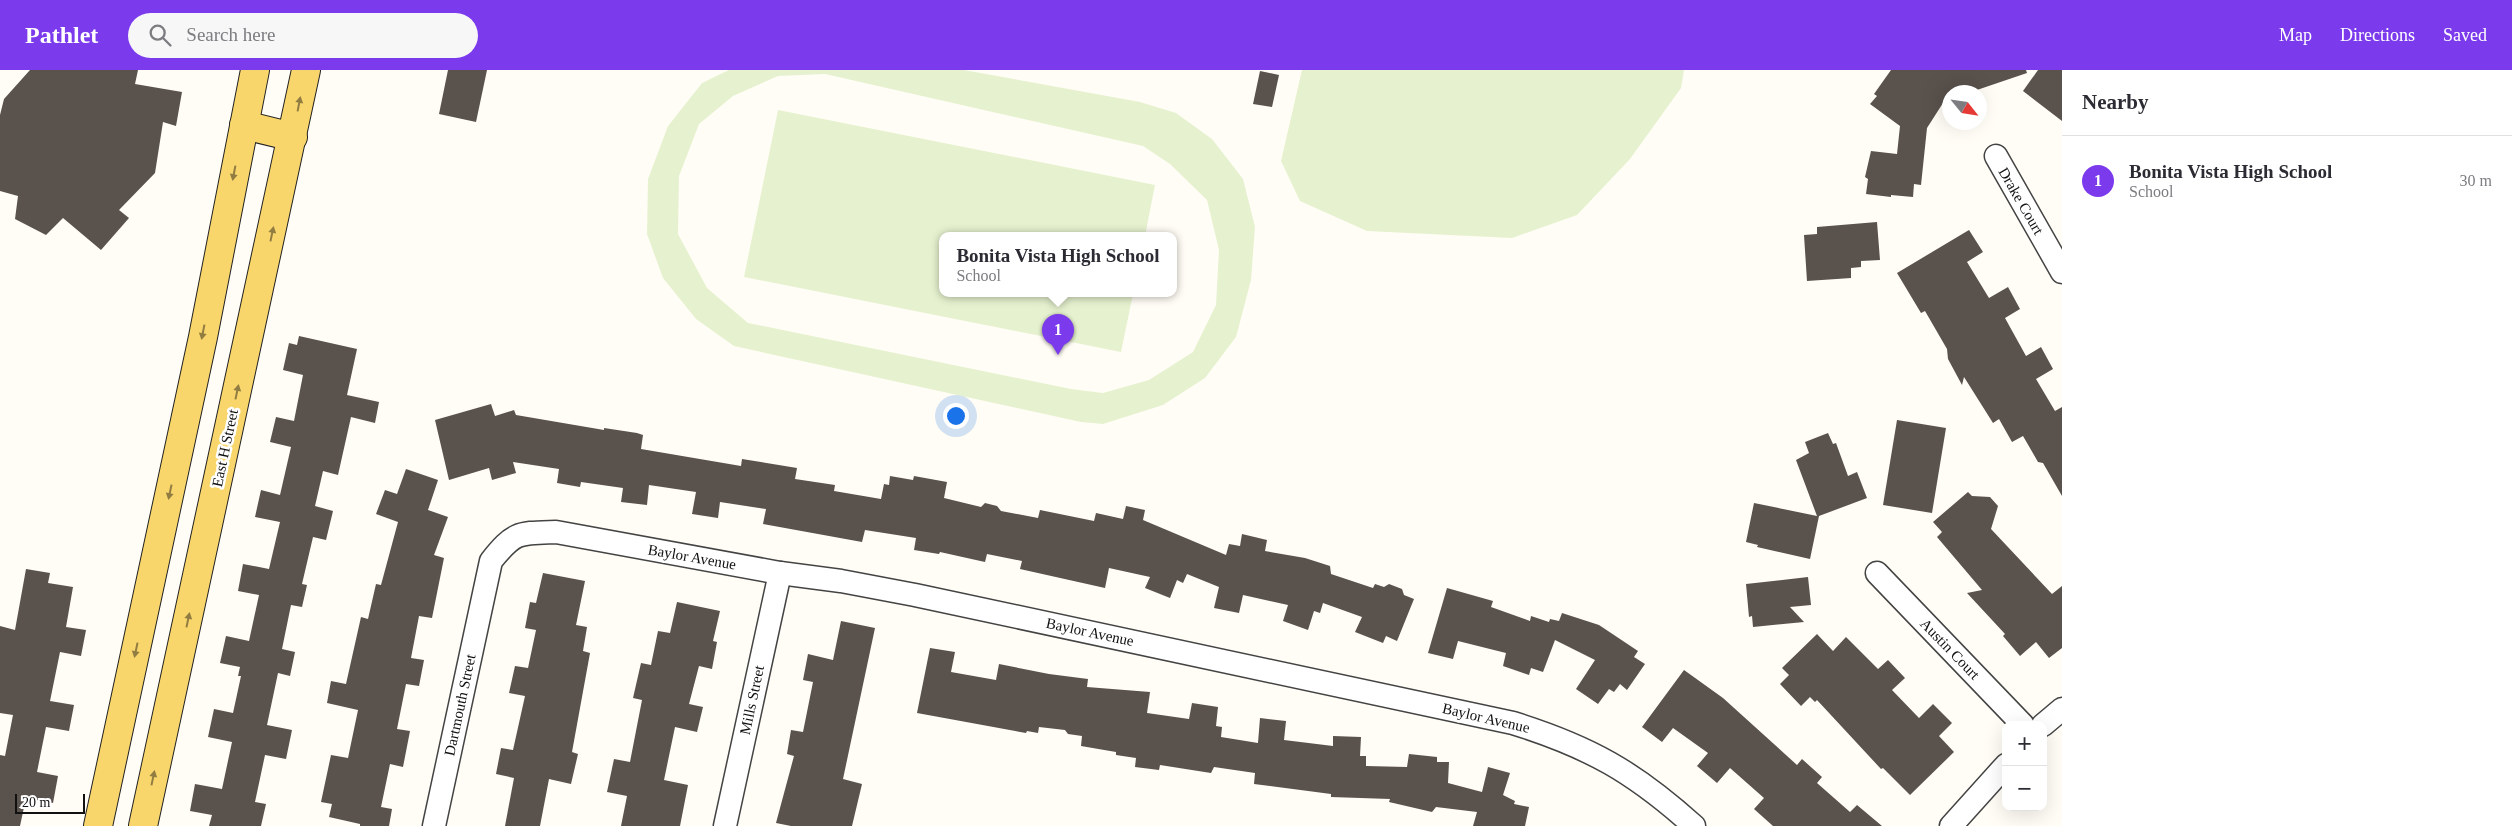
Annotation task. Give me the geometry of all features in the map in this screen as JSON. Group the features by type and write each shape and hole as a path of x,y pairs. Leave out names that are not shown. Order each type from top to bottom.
{"main road":[{"path":"98,826 203,337 255,70"},
{"name":"East H Street","path":"143,826 306,70"},
{"path":"244,125 293,137"}],"street":[{"name":"Drake Court","path":"1996,156 2062,272"},
{"name":"Baylor Avenue","path":"485,584 491,561 507,541 523,533 556,532 780,573 841,581 915,595 1513,723 1559,738 1614,764 1677,809 1694,826"},
{"name":"Mills Street","path":"725,826 780,573"},
{"name":"Austin Court","path":"1877,573 2019,721"},
{"name":"Dartmouth Street","path":"434,826 485,584"},
{"path":"2047,721 2062,708"},
{"path":"1951,826 2005,766"}],"green space":[{"path":"729,70 964,70 1140,102 1176,113 1212,139 1243,179 1255,227 1251,280 1236,337 1205,378 1163,405 1103,424 1081,422 734,346 696,319 663,278 647,234 648,179 668,126 702,83","holes":["825,74 1143,146 1170,164 1207,200 1219,250 1216,305 1193,352 1149,380 1103,393 1071,389 748,323 707,288 678,234 679,176 699,124 733,96 778,76"]},
{"path":"1302,70 1684,70 1681,88 1630,159 1577,215 1512,238 1367,231 1300,201 1281,161"},
{"path":"778,110 1155,185 1146,232 939,232 939,297 1132,297 1121,352 744,277"}],"building":[{"path":"30,70 138,70 135,84 182,92 176,126 163,122 155,173 119,210 129,218 101,250 63,218 46,235 15,219 18,196 0,191 0,115 4,99"},
{"path":"448,70 487,70 476,122 439,114"},
{"path":"1891,70 2026,70 2027,73 1987,87 1987,85 1942,85 1942,105 1927,128 1921,185 1914,184 1913,197 1866,194 1868,179 1865,177 1871,151 1897,154 1900,126 1870,104 1877,96 1874,94"},
{"path":"2038,70 2062,70 2062,121 2023,91"},
{"path":"1260,71 1279,75 1272,107 1253,104"},
{"path":"1877,222 1880,260 1861,261 1861,267 1851,268 1851,278 1807,281 1804,235 1817,234 1817,227"},
{"path":"1969,230 1983,252 1967,262 1989,298 2008,287 2020,309 2005,318 2026,356 2041,347 2053,369 2036,379 2055,411 2062,407 2062,496 2043,463 2038,462 2023,436 2012,442 1999,419 1993,423 1964,377 1962,385 1948,359 1947,349 1925,311 1921,313 1897,273"},
{"path":"299,336 357,349 347,395 379,402 375,423 351,417 338,475 323,471 315,506 333,511 326,540 313,537 302,584 307,585 302,607 291,605 282,649 295,652 290,676 278,673 267,725 292,730 286,759 265,755 255,802 266,804 261,826 209,826 212,815 190,811 195,784 222,789 232,742 208,737 214,709 233,713 241,676 238,676 240,667 220,663 226,636 249,641 259,595 238,591 243,564 269,569 280,522 255,517 261,490 280,495 291,447 270,442 276,417 294,421 303,375 283,370 289,343 297,345"},
{"path":"491,404 495,416 514,410 516,415 604,430 604,428 637,433 643,435 641,449 741,466 742,459 797,468 795,479 835,485 834,491 881,499 884,484 889,485 890,476 913,480 914,476 947,482 944,498 981,507 985,503 997,506 1001,511 1038,518 1040,510 1094,521 1096,513 1123,519 1126,506 1145,510 1143,520 1226,555 1229,544 1240,546 1242,534 1267,540 1265,551 1305,558 1330,566 1331,574 1373,588 1375,584 1384,587 1389,584 1402,589 1404,595 1414,599 1397,641 1386,636 1383,643 1355,632 1362,617 1323,603 1320,613 1314,611 1308,630 1283,621 1288,605 1243,595 1239,613 1214,608 1219,587 1187,574 1183,583 1177,580 1170,598 1145,588 1150,577 1109,568 1105,588 1020,569 1022,561 987,554 985,562 940,552 939,554 914,550 916,538 865,530 862,542 763,524 766,509 720,502 718,518 692,514 696,492 649,485 647,505 621,502 623,488 581,482 580,487 557,483 559,469 513,462 516,473 492,480 489,468 449,480 435,420"},
{"path":"1897,420 1946,428 1932,513 1883,505"},
{"path":"1828,433 1833,444 1836,443 1848,476 1857,472 1867,498 1819,516 1810,559 1757,547 1758,545 1746,542 1754,503 1817,516 1796,460 1809,453 1805,442"},
{"path":"406,469 438,480 428,510 448,517 434,555 444,558 432,618 419,616 411,658 424,660 419,686 406,684 397,729 410,731 403,767 390,764 381,807 392,809 389,826 360,826 360,824 329,817 332,804 321,802 331,755 348,758 358,710 327,703 331,681 346,684 361,617 368,619 376,584 381,585 398,522 376,514 385,490 397,494"},
{"path":"1968,492 1972,496 1990,497 1998,506 1991,529 2052,594 2062,586 2062,648 2049,658 2036,642 2020,656 2003,636 2005,634 1967,593 1982,590 1937,537 1942,532 1933,522"},
{"path":"26,569 50,573 48,583 73,587 66,627 86,630 81,656 60,652 50,701 74,705 69,731 46,727 37,772 58,776 53,803 26,798 20,826 0,826 0,755 5,756 13,715 0,713 0,626 15,630"},
{"path":"543,573 585,581 576,625 587,627 583,651 590,653 572,752 578,754 571,784 549,779 540,826 505,826 514,778 496,774 501,748 513,750 525,696 509,693 515,666 528,668 536,630 525,628 530,602 536,603"},
{"path":"1808,577 1811,605 1790,607 1804,622 1753,627 1752,616 1749,617 1746,584"},
{"path":"1447,588 1493,601 1491,607 1530,621 1531,616 1549,622 1550,619 1559,621 1562,613 1599,625 1638,651 1634,657 1645,664 1627,690 1620,684 1614,692 1609,689 1598,704 1576,689 1595,660 1555,640 1543,672 1531,668 1529,675 1503,666 1506,653 1458,641 1453,659 1428,653"},
{"path":"677,602 720,611 713,641 717,642 712,669 699,666 689,704 703,707 697,732 675,727 664,780 688,785 680,826 621,826 627,796 607,792 614,759 630,762 642,700 633,698 641,663 651,665 658,631 670,633"},
{"path":"841,621 875,628 843,779 862,784 852,826 791,826 776,823 794,756 787,754 791,730 803,732 813,682 803,680 808,654 833,660"},
{"path":"1817,634 1833,651 1846,637 1878,669 1888,660 1905,678 1892,690 1919,718 1933,704 1952,723 1939,736 1954,752 1910,795 1883,768 1881,769 1817,700 1815,702 1810,697 1801,706 1780,684 1789,675 1782,668"},
{"path":"930,648 955,652 951,672 996,680 999,664 1049,674 1088,679 1087,687 1150,692 1147,713 1189,719 1192,703 1218,707 1216,726 1222,727 1221,737 1258,743 1260,718 1286,721 1284,740 1333,746 1333,736 1361,737 1360,756 1366,756 1366,766 1407,767 1409,754 1437,757 1437,762 1449,762 1448,783 1482,792 1488,767 1510,773 1503,795 1515,801 1514,804 1529,807 1525,826 1473,826 1477,812 1436,807 1432,812 1389,802 1390,799 1331,797 1331,794 1254,784 1255,773 1214,767 1211,773 1160,765 1159,770 1135,767 1136,758 1116,755 1116,752 1081,746 1082,736 1068,734 1065,730 1039,727 1038,733 1027,731 1026,733 917,713"},
{"path":"1684,670 1723,698 1797,765 1802,759 1822,777 1817,783 1850,812 1857,805 1882,826 1773,826 1754,809 1764,798 1730,768 1717,783 1697,766 1708,753 1673,728 1662,742 1642,727"}],"place":[{"name":"Bonita Vista High School","path":"1058,355"}]}
